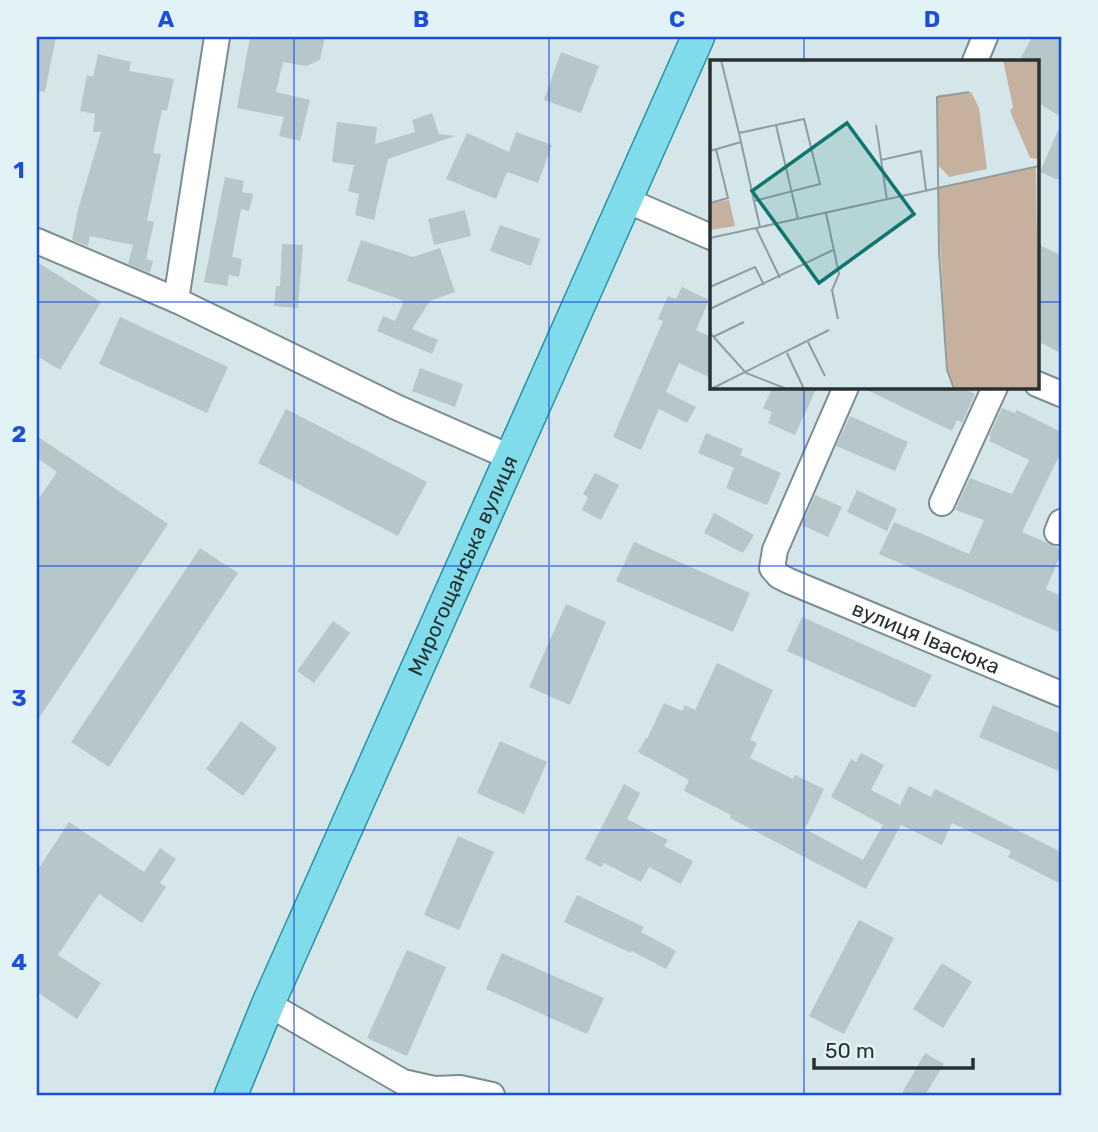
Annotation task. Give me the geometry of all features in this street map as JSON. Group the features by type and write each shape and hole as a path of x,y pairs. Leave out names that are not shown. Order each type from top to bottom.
{"main road":[{"name":"Мирогощанська вулиця","path":"231,1095 268,1004 698,37"}],"street":[{"path":"176,300 217,37"},
{"path":"975,60 985,37"},
{"path":"626,200 710,237"},
{"path":"37,241 176,300 396,407 512,458"},
{"path":"1038,384 1061,394"},
{"name":"вулиця Івасюка","path":"846,388 772,559 772,568 779,576 789,581 1061,694"},
{"path":"942,503 995,388"},
{"path":"268,1004 403,1082 434,1089 460,1088 492,1095"}],"building":[{"path":"37,37 56,37 45,92 37,91"},
{"path":"250,37 325,37 320,60 306,66 283,62 276,92 310,100 300,141 279,136 284,117 237,108"},
{"path":"1032,37 1061,37 1061,117 1038,103 1038,60 1020,60"},
{"path":"561,52 599,66 581,113 544,100"},
{"path":"98,54 131,62 129,71 174,79 167,111 162,110 153,153 161,154 147,220 154,222 146,259 153,261 150,273 128,264 133,245 90,236 88,246 72,240 101,132 93,132 95,114 80,111 87,75 93,77"},
{"path":"432,113 439,134 455,136 388,159 374,220 355,215 359,194 348,191 354,165 332,162 337,122 377,127 375,144 415,132 412,120"},
{"path":"1061,123 1061,181 1040,172"},
{"path":"516,132 552,145 538,183 507,172 496,199 446,179 467,133 509,152"},
{"path":"225,177 244,181 242,192 253,194 249,211 241,209 232,257 242,259 239,277 229,275 227,286 204,282"},
{"path":"465,210 471,236 434,245 428,219"},
{"path":"500,225 540,239 531,266 490,251"},
{"path":"361,240 413,257 440,248 455,292 430,301 412,329 438,340 432,354 377,331 383,316 395,321 404,301 347,281"},
{"path":"282,244 303,245 298,308 274,306 276,286 280,286"},
{"path":"1038,244 1061,255 1061,353 1038,342"},
{"path":"37,262 101,302 60,370 37,356"},
{"path":"682,287 709,300 696,330 710,337 710,378 679,363 666,392 696,407 687,423 659,409 641,450 613,437 663,321 658,319 668,296 676,299"},
{"path":"120,317 228,367 207,413 99,364"},
{"path":"420,368 463,384 455,407 412,391"},
{"path":"773,388 817,388 795,435 768,423 772,412 763,408"},
{"path":"863,388 963,388 975,394 962,423 957,420 952,431"},
{"path":"1002,408 1015,413 1017,410 1061,432 1061,452 1022,532 1061,549 1046,589 1061,596 1061,633 879,554 894,522 969,554 984,520 955,510 970,478 1012,494 1029,460 989,441"},
{"path":"286,409 427,482 398,536 258,463"},
{"path":"850,416 908,442 895,471 836,446"},
{"path":"706,433 743,449 740,455 781,473 767,505 726,488 734,468 698,453"},
{"path":"37,436 168,524 37,721 37,501 57,472 37,458"},
{"path":"595,473 619,485 601,520 582,510 588,497 583,494"},
{"path":"857,490 897,509 887,531 847,512"},
{"path":"815,495 842,507 828,537 802,525"},
{"path":"714,513 754,535 743,553 704,533"},
{"path":"634,542 750,593 733,632 616,581"},
{"path":"200,548 238,573 109,767 71,742"},
{"path":"566,604 606,622 570,705 529,687"},
{"path":"802,617 932,675 915,708 787,651"},
{"path":"333,621 350,633 314,683 297,671"},
{"path":"717,663 773,690 750,740 757,743 750,758 793,779 795,775 824,789 805,829 863,860 883,825 831,797 851,759 856,762 861,753 884,765 871,790 900,805 909,786 931,797 935,789 1061,852 1061,884 1008,857 1011,851 952,823 942,845 901,825 866,889 684,791 689,780 638,752 664,703 682,711 685,705 695,710"},
{"path":"993,705 1061,734 1061,772 979,737"},
{"path":"241,721 277,748 243,796 206,769"},
{"path":"500,741 547,762 524,814 477,793"},
{"path":"624,784 640,793 627,819 668,840 664,846 693,861 681,884 649,867 641,882 604,863 601,867 585,859"},
{"path":"69,822 144,872 160,848 176,859 160,883 166,887 142,923 99,894 58,955 101,983 77,1019 37,992 37,871"},
{"path":"458,836 494,852 459,930 424,915"},
{"path":"577,895 644,927 641,932 676,951 666,969 632,951 631,953 564,922"},
{"path":"859,920 894,938 844,1034 809,1016"},
{"path":"407,950 446,967 407,1056 367,1038"},
{"path":"502,953 604,998 587,1034 486,989"},
{"path":"942,963 972,982 943,1028 913,1009"},
{"path":"925,1053 944,1064 925,1095 901,1095"}]}
